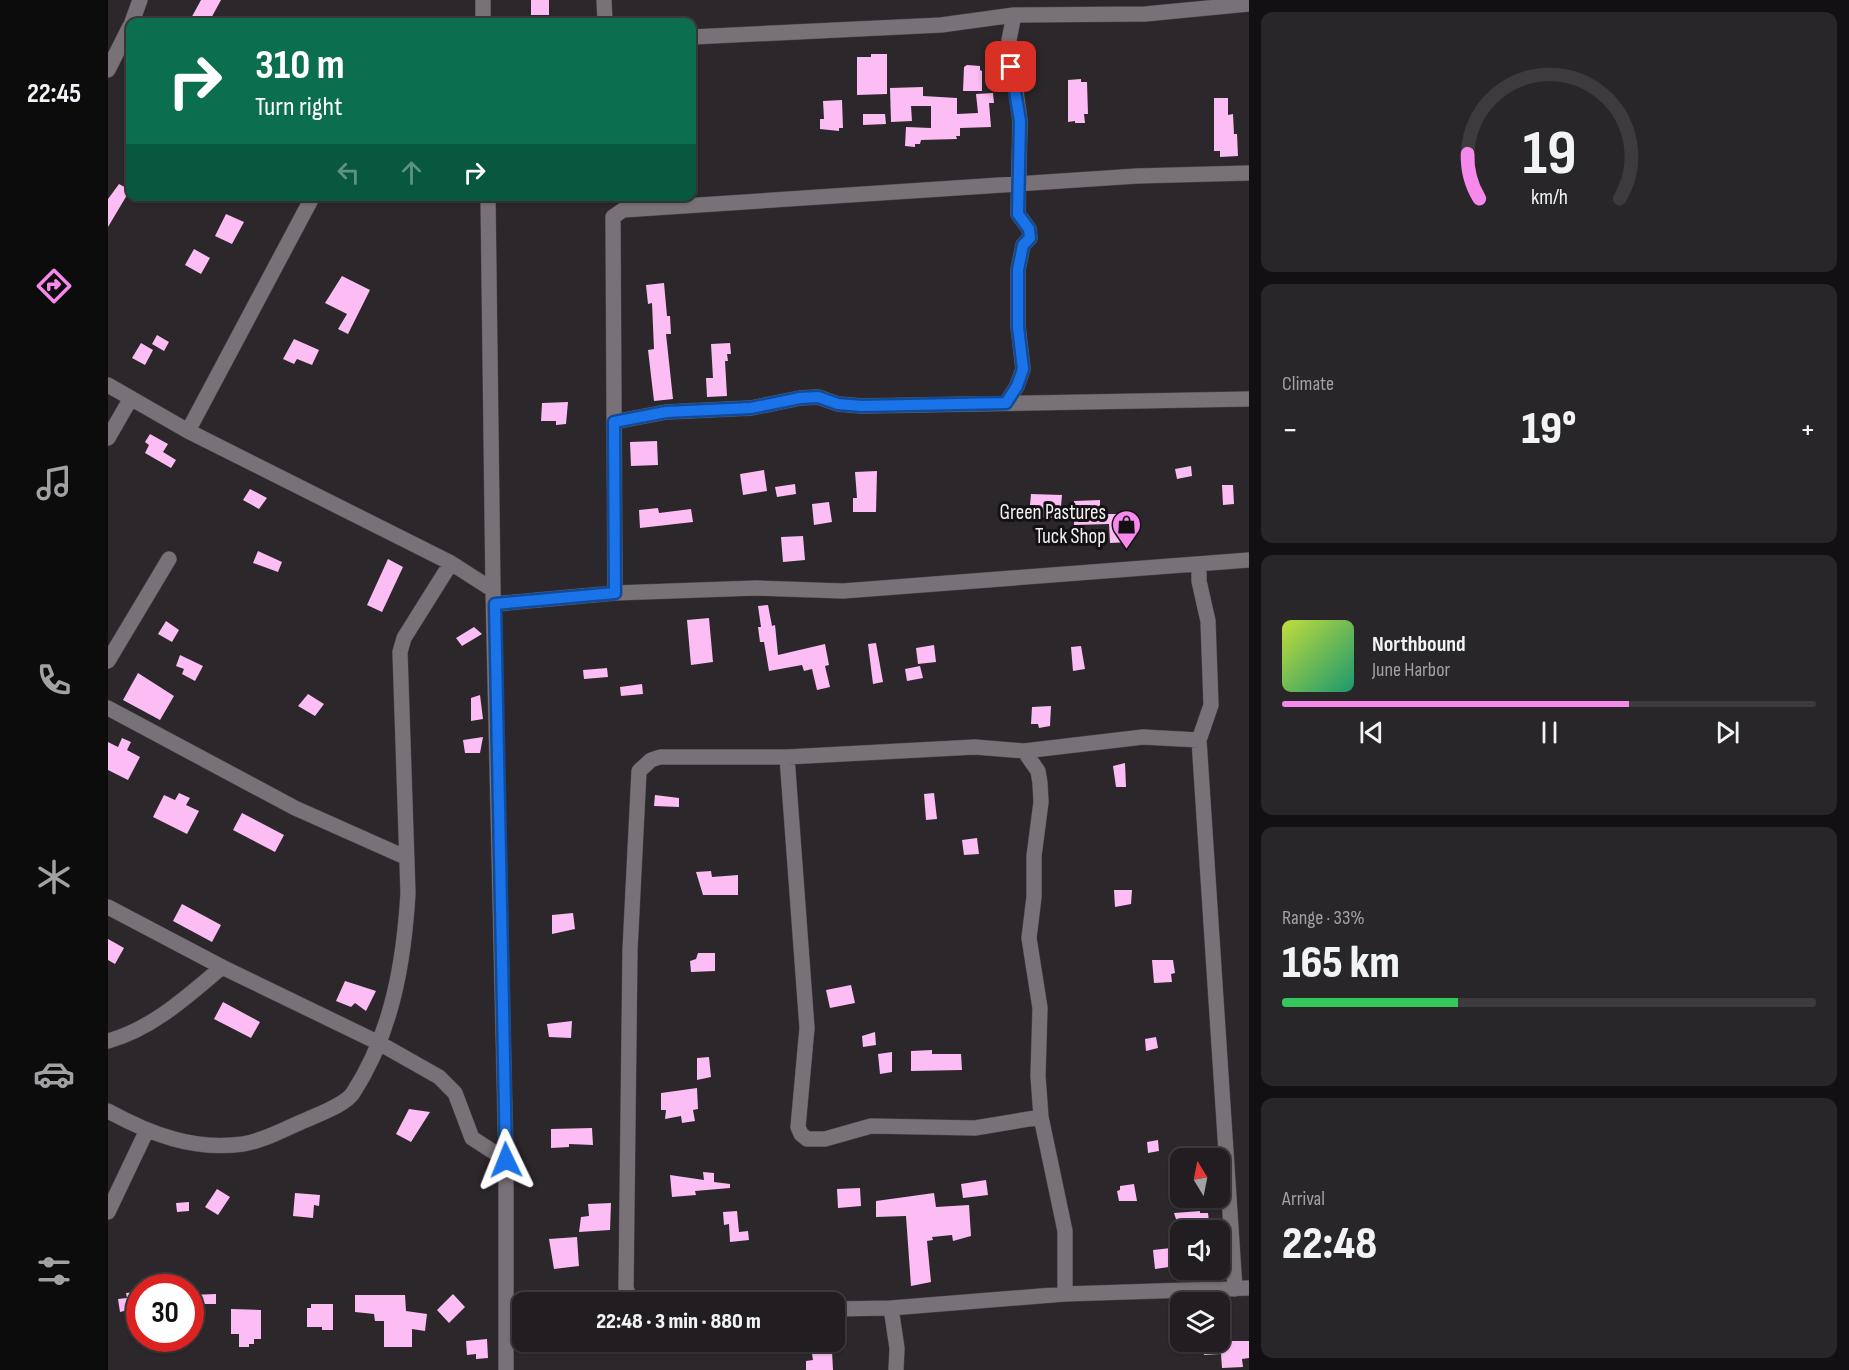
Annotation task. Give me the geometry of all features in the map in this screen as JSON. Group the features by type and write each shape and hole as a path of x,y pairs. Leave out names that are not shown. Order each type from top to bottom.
{"street":[{"path":"133,18 140,0"},
{"path":"483,0 484,18"},
{"path":"604,0 604,18"},
{"path":"696,37 941,25 1014,15 1146,7 1249,4"},
{"path":"1006,403 1017,386 1023,369 1018,327 1018,270 1023,245 1030,238 1029,229 1018,214 1020,121 1010,40 1014,15"},
{"path":"108,70 126,34"},
{"path":"615,593 613,217 623,210 1017,186 1137,176 1249,173"},
{"path":"188,431 310,201"},
{"path":"488,201 506,1160 506,1370"},
{"path":"108,385 188,431 451,563 494,597 756,588 843,591 1249,560"},
{"path":"614,422 666,412 751,408 800,398 818,397 838,404 862,406 1249,399"},
{"path":"108,438 131,398"},
{"path":"108,661 169,559"},
{"path":"108,1112 146,1132 161,1137 222,1146 253,1142 318,1115 352,1095 379,1043 399,981 408,893 405,857 400,652 404,638 451,563"},
{"path":"845,1309 891,1308 1065,1294 1242,1289 1199,740 1211,705 1208,621 1199,581 1199,564"},
{"path":"108,708 295,808 405,857"},
{"path":"627,1292 630,950 639,771 651,760 660,757 787,757 975,747 1024,750 1143,737 1199,740"},
{"path":"1024,750 1038,771 1041,802 1034,856 1034,897 1029,938 1040,1008 1038,1076 1041,1117 1065,1231 1065,1294"},
{"path":"787,757 807,1028 798,1127 801,1134 807,1139 825,1139 872,1126 975,1128 1041,1117"},
{"path":"108,907 222,967 379,1043 439,1077 455,1093 472,1138 506,1160"},
{"path":"108,1041 125,1037 141,1028 189,996 222,967"},
{"path":"108,1212 146,1132"},
{"path":"891,1308 897,1348 896,1370"}],"building":[{"path":"201,0 221,0 211,18 191,18"},
{"path":"531,0 549,0 549,15 531,15"},
{"path":"871,54 887,54 887,94 857,95 857,57 871,57"},
{"path":"967,65 980,66 982,91 963,91 964,67"},
{"path":"1081,79 1081,82 1087,82 1088,114 1084,114 1085,123 1068,122 1068,80"},
{"path":"923,87 923,96 957,98 957,114 978,113 976,94 993,93 994,103 989,103 991,127 960,128 960,136 956,136 957,139 921,140 920,144 915,144 915,147 905,146 906,127 931,128 931,106 911,106 912,121 891,122 890,88"},
{"path":"1214,98 1228,98 1228,115 1233,114 1238,156 1220,157 1220,151 1214,151"},
{"path":"842,100 843,128 839,128 839,131 820,129 820,119 824,119 823,101"},
{"path":"863,114 885,114 886,124 863,125"},
{"path":"119,184 126,188 126,197 108,227 108,199"},
{"path":"226,214 244,222 232,244 215,236"},
{"path":"194,249 210,258 201,274 185,265"},
{"path":"342,276 370,290 348,334 338,329 347,314 325,303"},
{"path":"664,283 667,316 670,316 671,334 666,334 673,399 654,401 648,350 654,349 652,303 648,304 646,285"},
{"path":"157,335 169,342 164,351 152,344"},
{"path":"294,339 319,350 312,365 297,359 294,364 283,359"},
{"path":"141,343 153,350 145,365 132,358"},
{"path":"730,343 731,354 727,354 728,361 725,361 727,396 707,397 706,378 713,378 711,344"},
{"path":"568,402 566,424 556,425 556,421 541,421 542,403"},
{"path":"150,434 168,444 163,452 176,460 171,468 145,453 149,445 145,442"},
{"path":"657,441 658,465 631,466 630,442"},
{"path":"1191,466 1192,476 1177,479 1175,469"},
{"path":"764,470 767,491 743,495 740,474"},
{"path":"877,471 876,512 853,512 853,498 857,498 855,472"},
{"path":"795,484 796,494 777,497 775,487"},
{"path":"1222,485 1233,485 1234,504 1223,505"},
{"path":"250,489 267,498 259,509 243,500"},
{"path":"1031,494 1062,495 1061,506 1054,506 1054,518 1041,518 1041,510 1035,510 1035,505 1030,505"},
{"path":"1100,500 1100,514 1130,514 1130,542 1110,543 1109,524 1074,525 1074,501"},
{"path":"829,502 832,522 814,525 812,504"},
{"path":"658,508 659,513 691,509 693,522 640,528 639,510"},
{"path":"803,536 805,560 783,562 781,537"},
{"path":"258,551 282,562 278,572 253,563"},
{"path":"388,559 403,567 382,612 367,605"},
{"path":"768,605 772,626 775,625 778,655 825,644 829,665 825,666 830,687 817,690 812,669 804,671 802,665 769,671 764,642 760,642 758,627 761,627 758,606"},
{"path":"709,618 713,662 691,665 687,620"},
{"path":"166,621 179,630 172,642 158,634"},
{"path":"474,627 482,634 462,646 456,638"},
{"path":"876,643 883,682 873,684 868,644"},
{"path":"934,645 936,662 918,664 916,648"},
{"path":"1081,646 1085,669 1073,671 1071,647"},
{"path":"180,655 203,666 195,681 182,674 184,669 176,666"},
{"path":"920,666 923,678 907,681 905,669"},
{"path":"607,668 608,677 584,679 583,670"},
{"path":"138,673 174,696 160,720 123,700"},
{"path":"642,684 643,694 621,696 620,687"},
{"path":"308,694 324,704 315,716 298,706"},
{"path":"480,695 483,719 471,721 471,698"},
{"path":"1051,706 1050,726 1039,728 1038,724 1031,724 1032,707"},
{"path":"483,737 480,753 465,753 463,740"},
{"path":"122,738 131,742 127,750 140,757 128,780 108,770 108,742 118,747"},
{"path":"1125,763 1126,787 1116,787 1113,766"},
{"path":"179,793 190,798 186,805 199,811 187,834 153,817 164,795 175,800"},
{"path":"934,793 937,819 926,820 924,794"},
{"path":"655,795 679,798 679,807 654,806"},
{"path":"242,813 284,835 275,852 233,830"},
{"path":"977,838 979,854 964,855 962,840"},
{"path":"711,871 712,877 738,875 738,895 703,895 696,872"},
{"path":"1114,890 1132,890 1131,904 1115,907"},
{"path":"182,904 221,925 212,942 173,921"},
{"path":"573,913 575,929 552,934 552,915"},
{"path":"108,939 124,948 115,964 108,960"},
{"path":"698,953 715,953 715,971 691,972 690,961 696,959"},
{"path":"1152,960 1173,960 1175,973 1171,974 1172,982 1154,983"},
{"path":"345,981 376,991 366,1011 355,1003 351,1007 336,1001"},
{"path":"851,985 855,1003 830,1008 826,990"},
{"path":"223,1002 260,1022 251,1038 214,1019"},
{"path":"572,1021 571,1038 549,1037 547,1024"},
{"path":"875,1032 876,1045 863,1047 862,1036"},
{"path":"1156,1037 1158,1048 1146,1051 1145,1039"},
{"path":"932,1050 932,1054 961,1054 962,1070 911,1071 911,1051"},
{"path":"892,1052 892,1072 880,1074 878,1054"},
{"path":"709,1057 711,1077 697,1080 697,1058"},
{"path":"697,1088 698,1109 693,1110 695,1121 682,1123 681,1116 665,1119 666,1110 661,1110 661,1093"},
{"path":"409,1109 430,1112 411,1142 396,1134"},
{"path":"592,1128 593,1145 569,1144 569,1147 551,1148 551,1129"},
{"path":"1158,1140 1159,1151 1148,1153 1147,1142"},
{"path":"703,1172 714,1173 714,1182 730,1184 730,1188 695,1191 696,1195 672,1197 670,1175 704,1180"},
{"path":"986,1180 988,1195 963,1198 961,1184"},
{"path":"1134,1184 1137,1201 1119,1201 1117,1191 1120,1190 1120,1186"},
{"path":"860,1188 861,1206 838,1208 837,1189"},
{"path":"217,1189 230,1197 218,1215 205,1207"},
{"path":"295,1193 320,1195 319,1206 314,1205 313,1218 293,1216"},
{"path":"934,1193 936,1207 969,1205 971,1236 953,1241 952,1235 932,1237 933,1240 927,1241 931,1282 911,1286 906,1216 876,1217 876,1201"},
{"path":"189,1202 189,1211 177,1212 176,1203"},
{"path":"611,1203 610,1230 579,1232 581,1217 589,1216 588,1204"},
{"path":"737,1211 739,1232 748,1231 749,1240 730,1242 729,1224 724,1225 723,1212"},
{"path":"1200,1211 1200,1213 1208,1213 1209,1220 1176,1220 1174,1213"},
{"path":"577,1237 579,1266 554,1269 549,1239"},
{"path":"1170,1248 1169,1267 1155,1269 1153,1250"},
{"path":"204,1294 216,1294 216,1304 204,1304"},
{"path":"453,1294 465,1307 449,1323 437,1310"},
{"path":"355,1295 405,1295 406,1311 427,1314 425,1331 412,1329 412,1347 384,1347 384,1321 375,1321 374,1314 355,1312"},
{"path":"126,1298 126,1310 120,1312 118,1299"},
{"path":"311,1304 333,1304 333,1330 307,1327 307,1308 311,1308"},
{"path":"231,1309 261,1310 261,1339 254,1339 254,1344 249,1344 249,1347 239,1347 239,1334 231,1334"},
{"path":"487,1339 488,1358 476,1359 476,1354 467,1355 466,1341"},
{"path":"1230,1341 1249,1341 1249,1358 1242,1359 1243,1367 1222,1368 1221,1354 1204,1355 1204,1352 1230,1352"},
{"path":"822,1352 832,1352 833,1370 806,1370 806,1361 813,1360 812,1354 822,1354"}],"place":[{"name":"Green Pastures Tuck Shop","path":"1127,550"}],"route":[{"path":"506,1160 495,604 615,593 614,422 648,414 694,410 724,411 751,408 772,402 818,397 838,404 862,406 958,406 1006,403 1017,386 1023,369 1018,327 1020,290 1018,270 1023,245 1030,238 1029,229 1018,214 1020,121 1011,67"}]}
